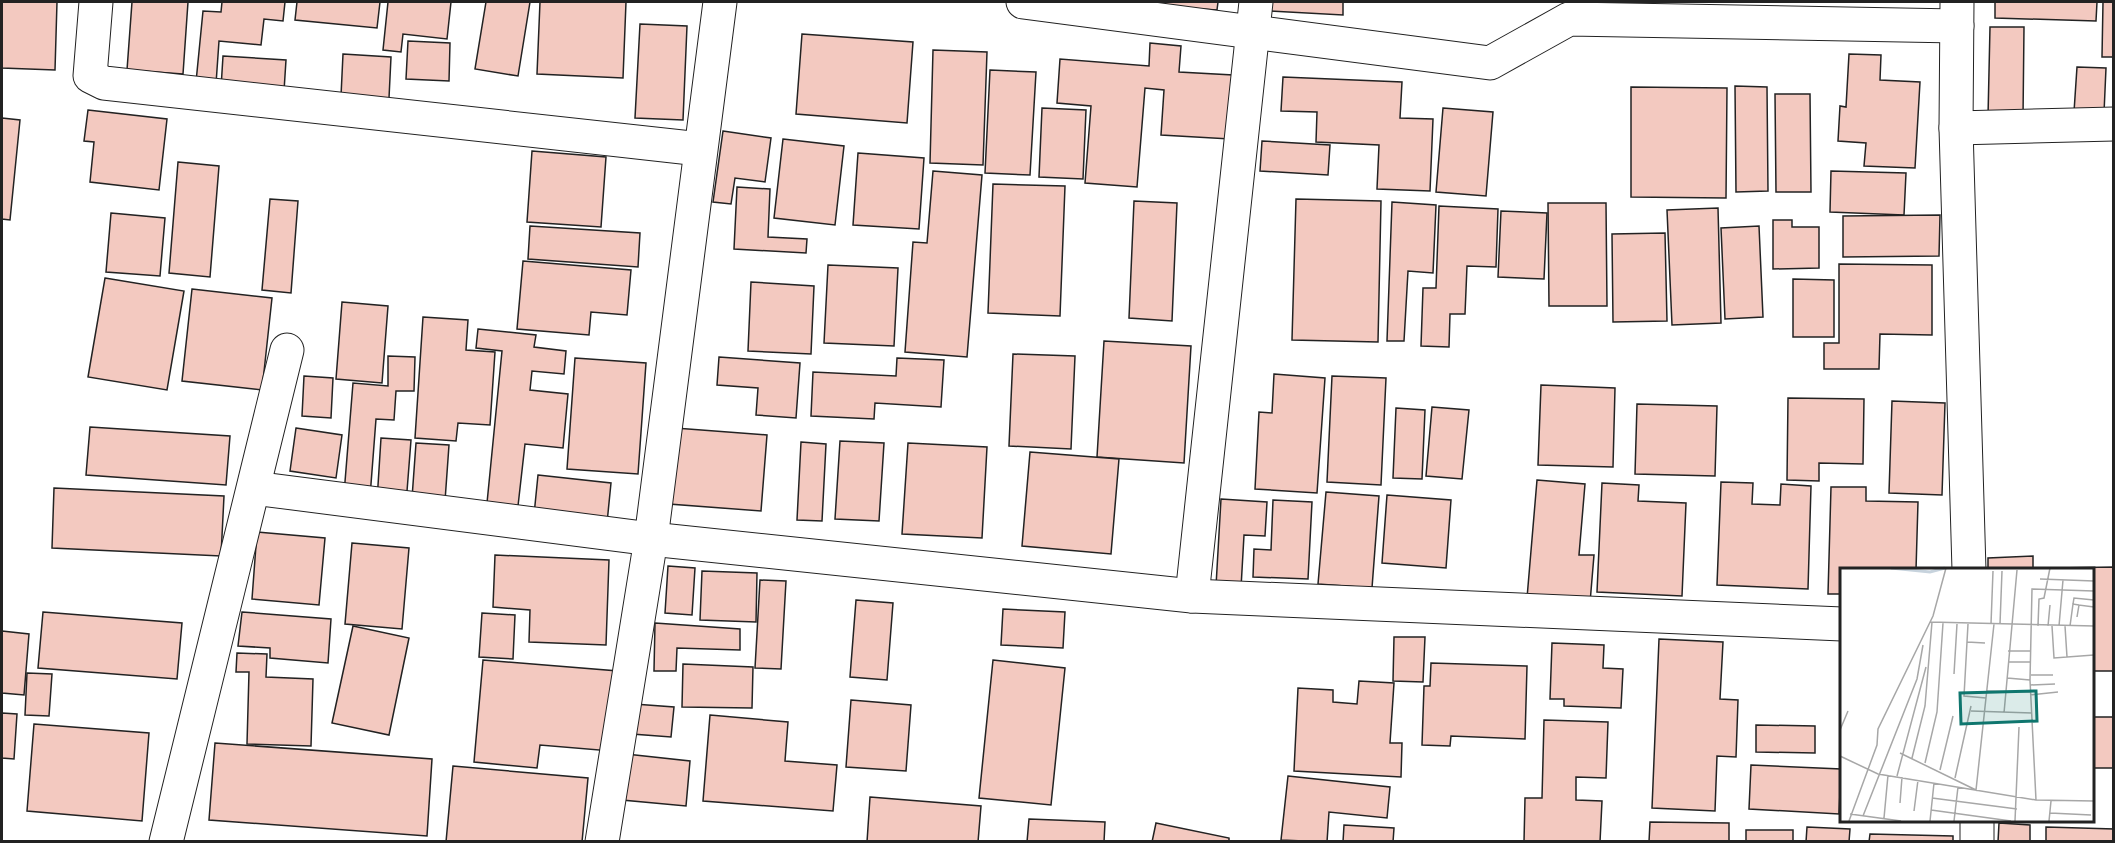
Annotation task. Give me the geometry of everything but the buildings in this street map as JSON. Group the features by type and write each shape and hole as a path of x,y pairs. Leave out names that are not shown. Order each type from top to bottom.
{"street":[{"path":"96,2 90,76 104,83 700,149"},
{"path":"602,842 651,539 720,2"},
{"path":"1023,2 1254,17 1491,63 1569,19 1957,14 1956,128 1969,568"},
{"path":"1192,596 1254,17"},
{"path":"1956,128 2114,124"},
{"path":"166,842 287,350"},
{"path":"254,488 651,539 1192,596 1840,624"},
{"path":"1977,822 1977,842"}]}
